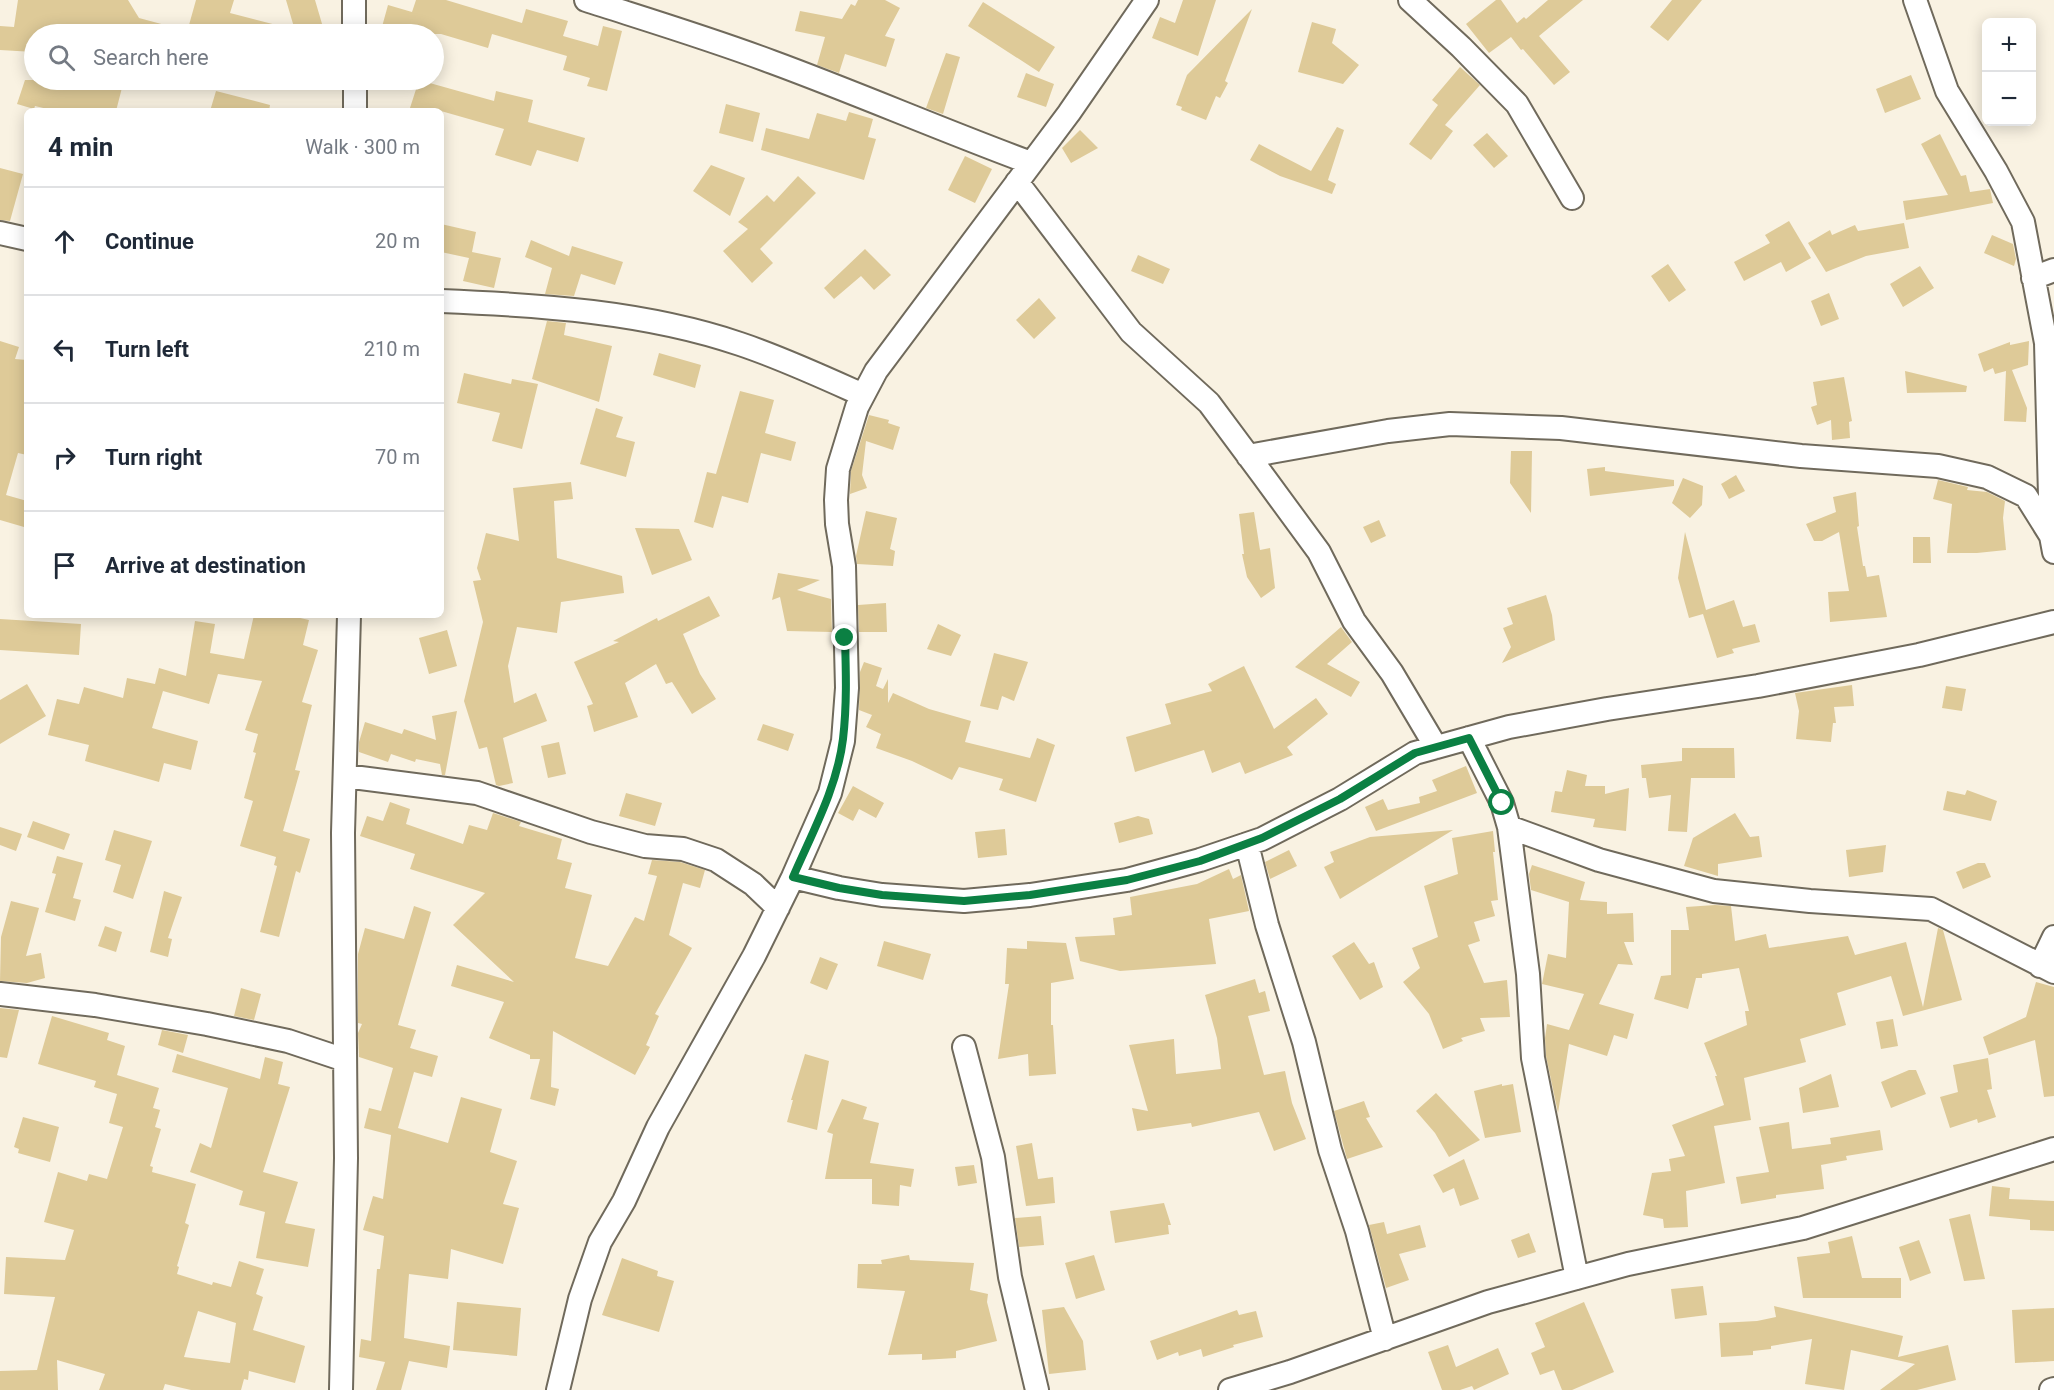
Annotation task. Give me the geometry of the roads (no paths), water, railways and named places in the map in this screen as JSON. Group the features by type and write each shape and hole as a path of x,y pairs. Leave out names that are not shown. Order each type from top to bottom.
{"street":[{"path":"354,0 354,24"},
{"path":"586,0 770,61 1031,163"},
{"path":"558,1390 580,1299 600,1242 624,1201 658,1126 723,1015 778,908 830,793 843,741 847,688 844,566 837,524 836,500 838,469 857,407 876,371 913,318 1069,112 1147,0"},
{"path":"1410,0 1461,47 1516,104 1572,198"},
{"path":"1915,0 1947,91 1996,171 2023,222 2046,343 2052,544"},
{"path":"355,90 355,108"},
{"path":"1017,182 1131,332 1209,403 1319,552 1354,621 1392,673 1436,747"},
{"path":"0,233 24,238"},
{"path":"2033,279 2054,270"},
{"path":"444,302 522,305 653,322 738,344 797,365 863,395"},
{"path":"1248,456 1388,431 1450,424 1561,428 1801,456 1948,468 1987,477 2026,496 2052,544"},
{"path":"340,1390 346,1170 343,832 349,618"},
{"path":"793,877 882,895 964,901 1030,895 1127,880 1200,861 1262,838 1340,799 1415,753 1436,747 1509,727 1758,686 1919,655 2054,622"},
{"path":"1469,738 1502,803 1509,827 1528,974 1533,1058 1577,1278"},
{"path":"345,777 477,793 591,832 645,846 683,849 716,860 753,884 778,908"},
{"path":"1509,827 1599,860 1714,891 1810,901 1931,909 2047,969 2054,937"},
{"path":"1247,844 1267,925 1304,1042 1330,1150 1357,1231 1385,1339"},
{"path":"0,994 95,1005 207,1024 288,1041 345,1060"},
{"path":"964,1047 993,1157 1010,1276 1037,1390"},
{"path":"1230,1390 1290,1372 1488,1302 1628,1264 1803,1228 2054,1149"}]}
